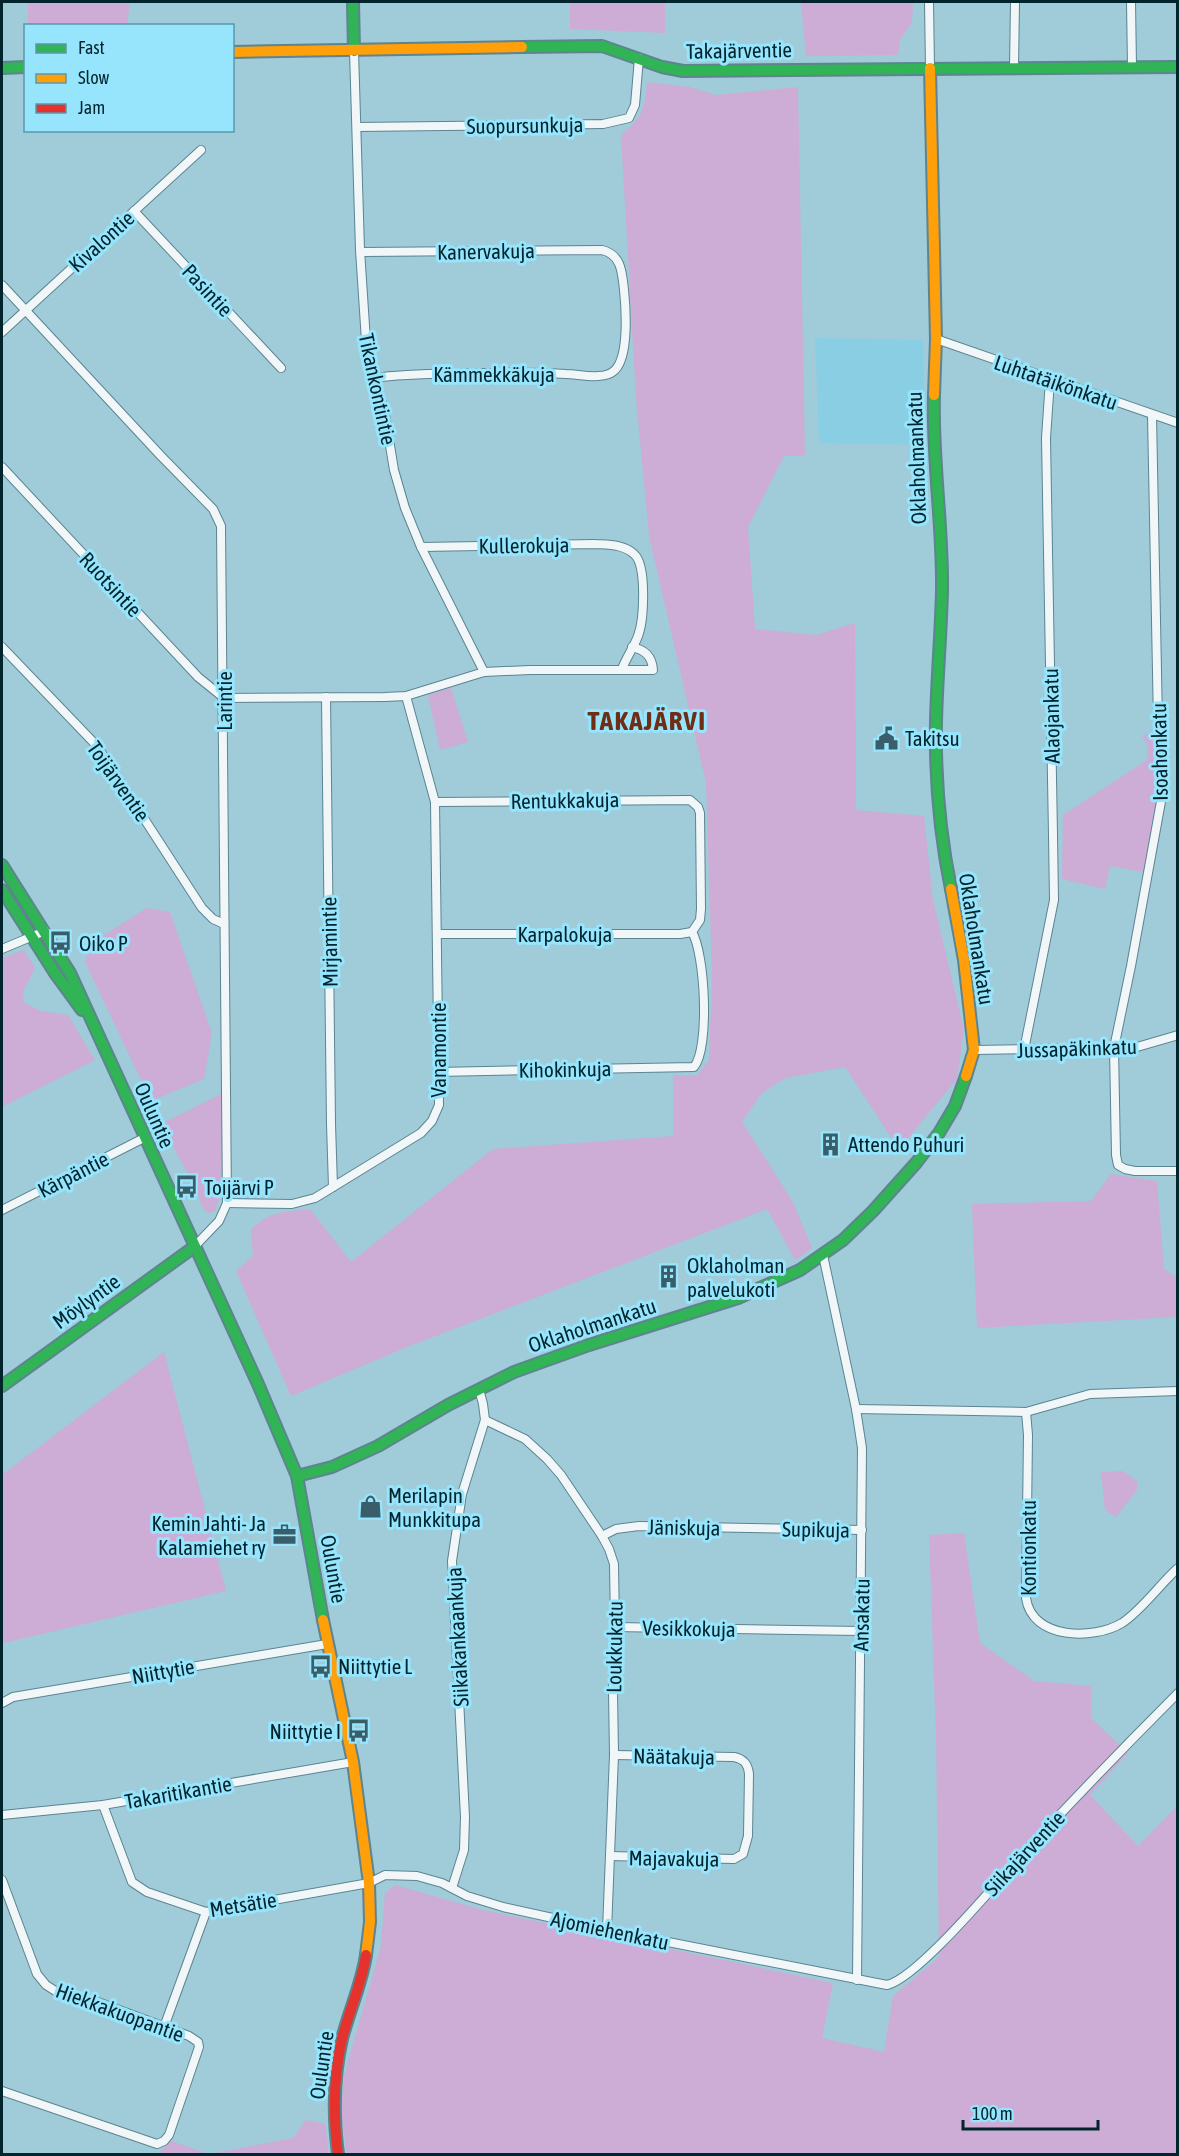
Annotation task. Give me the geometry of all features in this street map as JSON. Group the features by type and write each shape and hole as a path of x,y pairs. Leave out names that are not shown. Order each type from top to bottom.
{"street":[{"path":"353,2 354,51"},
{"name":"Oklaholmankatu","path":"297,1476 332,1467 378,1446 514,1372 589,1345 738,1298 785,1278 843,1240 873,1211 939,1133 963,1088 974,1050 963,960 944,854 936,732 942,588 933,427 936,339 929,2"},
{"path":"1014,68 1015,2"},
{"path":"1131,2 1132,67"},
{"name":"Takajärventie","path":"234,52 602,46 616,48 668,69 683,72 1178,67"},
{"name":"Tikankontintie","path":"354,51 367,356 384,409 399,488 421,547 484,672"},
{"name":"Suopursunkuja","path":"357,127 603,124 623,121 629,118 634,109 639,58"},
{"path":"2,68 24,67"},
{"name":"Kivalontie","path":"2,332 201,150"},
{"name":"Pasintie","path":"134,211 281,368"},
{"name":"Kanervakuja","path":"361,252 598,249 610,252 617,258 621,267 625,319 622,351 618,366 614,371"},
{"name":"Larintie","path":"2,285 217,514 222,534 227,1203"},
{"name":"Luhtatäikönkatu","path":"936,339 1178,423"},
{"name":"Kämmekkäkuja","path":"374,378 395,375 452,374 592,375 614,371"},
{"name":"Alaojankatu","path":"1024,1050 1055,887 1046,438 1050,380"},
{"name":"Isoahonkatu","path":"1152,415 1158,714 1162,796 1114,1048 1116,1155 1119,1165 1125,1169 1178,1171"},
{"name":"Ruotsintie","path":"2,468 198,677 224,698"},
{"name":"Kullerokuja","path":"421,547 594,544 617,545 626,548 638,558 642,576 640,627 632,647"},
{"name":"Toijärventie","path":"2,647 97,746 202,908 213,919 224,924"},
{"path":"224,698 406,696 484,672 653,670 650,657 643,650 632,647 622,669"},
{"name":"Vanamontie","path":"227,1203 292,1204 308,1201 401,1146 429,1125 439,1105 435,802 406,696"},
{"name":"Mirjamintie","path":"326,697 333,1187"},
{"name":"Rentukkakuja","path":"435,802 684,799 693,802 698,807 700,815 701,909 700,920 692,932"},
{"name":"Ouluntie","path":"2,865 70,973 258,1384 297,1476 327,1644 353,1762 369,1883 370,1922 365,1960 342,2040 336,2073 334,2125 338,2154"},
{"name":"Ouluntie","path":"2,890 32,938 94,1026"},
{"path":"2,948 45,931"},
{"name":"Karpalokuja","path":"438,934 671,934 692,932"},
{"name":"Kihokinkuja","path":"437,1072 694,1067 701,1052 704,978 697,942 692,932"},
{"name":"Jussapäkinkatu","path":"974,1050 1114,1048 1147,1045 1178,1035"},
{"name":"Kärpäntie","path":"2,1210 144,1138"},
{"path":"194,1247 219,1221 227,1203"},
{"name":"Möylyntie","path":"2,1386 194,1247"},
{"name":"Ansakatu","path":"823,1255 856,1409 862,1448 856,1980"},
{"name":"Siikakankaankuja","path":"452,1888 464,1850 465,1817 452,1561 462,1494 484,1420 479,1389"},
{"path":"856,1409 1026,1412 1090,1394 1178,1391"},
{"name":"Kontionkatu","path":"1026,1412 1028,1435 1026,1598 1029,1609 1036,1620 1055,1632 1094,1632 1109,1629 1131,1615 1178,1568"},
{"name":"Loukkukatu","path":"484,1420 525,1439 540,1451 561,1475 602,1536 614,1564 614,1755 607,1930"},
{"name":"Jäniskuja","path":"602,1536 616,1529 639,1526 769,1528"},
{"name":"Supikuja","path":"769,1528 862,1530"},
{"name":"Vesikkokuja","path":"615,1627 860,1631"},
{"name":"Niittytie","path":"2,1703 13,1697 327,1644"},
{"name":"Siikajärventie","path":"856,1980 890,1985 919,1964 1178,1693"},
{"name":"Näätakuja","path":"614,1755 734,1757 745,1762 749,1774 747,1842 743,1854 738,1858"},
{"name":"Takaritikantie","path":"2,1815 103,1805 353,1762"},
{"name":"Metsätie","path":"103,1805 132,1882 147,1892 206,1912 369,1883"},
{"name":"Majavakuja","path":"610,1856 738,1858"},
{"name":"Ajomiehenkatu","path":"369,1883 385,1875 407,1875 430,1880 486,1902 607,1930 856,1980"},
{"name":"Hiekkakuopantie","path":"2,1880 37,1974 46,1985 57,1992 95,2001 193,2038 199,2043 199,2050 169,2135 157,2144 2,2091"},
{"path":"164,2027 206,1912"}],"shaded area":[{"path":"28,2 130,2 127,24 28,24"},
{"path":"570,2 665,2 665,33 570,29"},
{"path":"801,2 913,2 912,23 900,39 898,55 806,56"},
{"path":"647,82 690,87 716,95 798,87 805,455 784,456 748,527 755,629 816,635 855,623 856,810 924,816 933,900 964,1030 957,1079 899,1149 845,1067 785,1078 762,1093 742,1122 793,1202 812,1248 795,1260 767,1209 407,1347 291,1396 236,1271 253,1256 251,1230 257,1224 271,1216 285,1212 310,1209 351,1262 493,1149 673,1136 673,1075 697,1075 709,1060 712,977 706,783 649,536 636,399 621,135 634,123 641,112"},
{"path":"815,338 923,340 925,445 819,443"},
{"path":"451,688 468,742 440,750 428,695"},
{"path":"1153,731 1158,768 1158,804 1144,872 1110,866 1105,889 1062,879 1063,815 1147,760 1147,743 1142,736"},
{"path":"147,908 170,912 212,1033 204,1079 151,1101 85,962 93,942"},
{"path":"24,950 35,968 23,992 24,1003 41,1011 68,1015 95,1060 2,1107 2,958"},
{"path":"221,1094 224,1153 222,1183 215,1211 209,1213 203,1209 196,1189 161,1124"},
{"path":"1111,1174 1157,1181 1164,1269 1177,1277 1177,1317 977,1328 972,1204 1091,1201"},
{"path":"164,1352 226,1591 3,1643 2,1653 2,1475"},
{"path":"1123,1471 1137,1481 1137,1490 1116,1517 1105,1510 1101,1472"},
{"path":"964,1533 980,1643 1034,1681 1091,1686 1091,1718 1128,1753 1090,1795 1138,1846 1177,1806 1177,2154 347,2154 341,2112 344,2076 381,1946 385,1893 395,1885 483,1910 833,1983 822,2038 884,2052 893,1996 939,1957 936,1737 929,1535"},
{"path":"306,2120 325,2124 329,2154 210,2154 293,2138"},
{"path":"172,2141 208,2154 157,2154"}],"traffic: fast":[{"path":"353,2 354,51"},
{"path":"522,47 602,46 662,67 683,71 1178,67"},
{"path":"2,68 24,67"},
{"path":"934,395 942,566 936,764 941,827 951,889"},
{"path":"2,865 70,973 258,1384 297,1476 323,1620"},
{"path":"2,890 55,973 82,1010"},
{"path":"297,1476 332,1467 378,1446 448,1405 514,1372 589,1345 738,1298 800,1270 843,1240 873,1211 916,1163 939,1133 955,1106 966,1076"},
{"path":"2,1386 194,1247"}],"traffic: slow":[{"path":"234,52 522,47"},
{"path":"930,68 936,339 934,395"},
{"path":"951,889 964,960 974,1050 966,1076"},
{"path":"323,1620 353,1762 369,1883 370,1922 366,1955"}],"traffic: jam":[{"path":"338,2154 335,2082 342,2039 362,1976 366,1955"}],"place":[{"name":"Takitsu","path":"887,738"},
{"name":"Oiko P","path":"61,943"},
{"name":"Attendo Puhuri","path":"830,1144"},
{"name":"Toijärvi P","path":"186,1187"},
{"name":"Oklaholman palvelukoti","path":"669,1277"},
{"name":"Merilapin Munkkitupa","path":"370,1507"},
{"name":"Kemin Jahti- Ja Kalamiehet ry","path":"284,1535"},
{"name":"Niittytie L","path":"320,1666"},
{"name":"Niittytie I","path":"359,1731"}],"district":[{"name":"TAKAJÄRVI","path":"647,720"}]}
